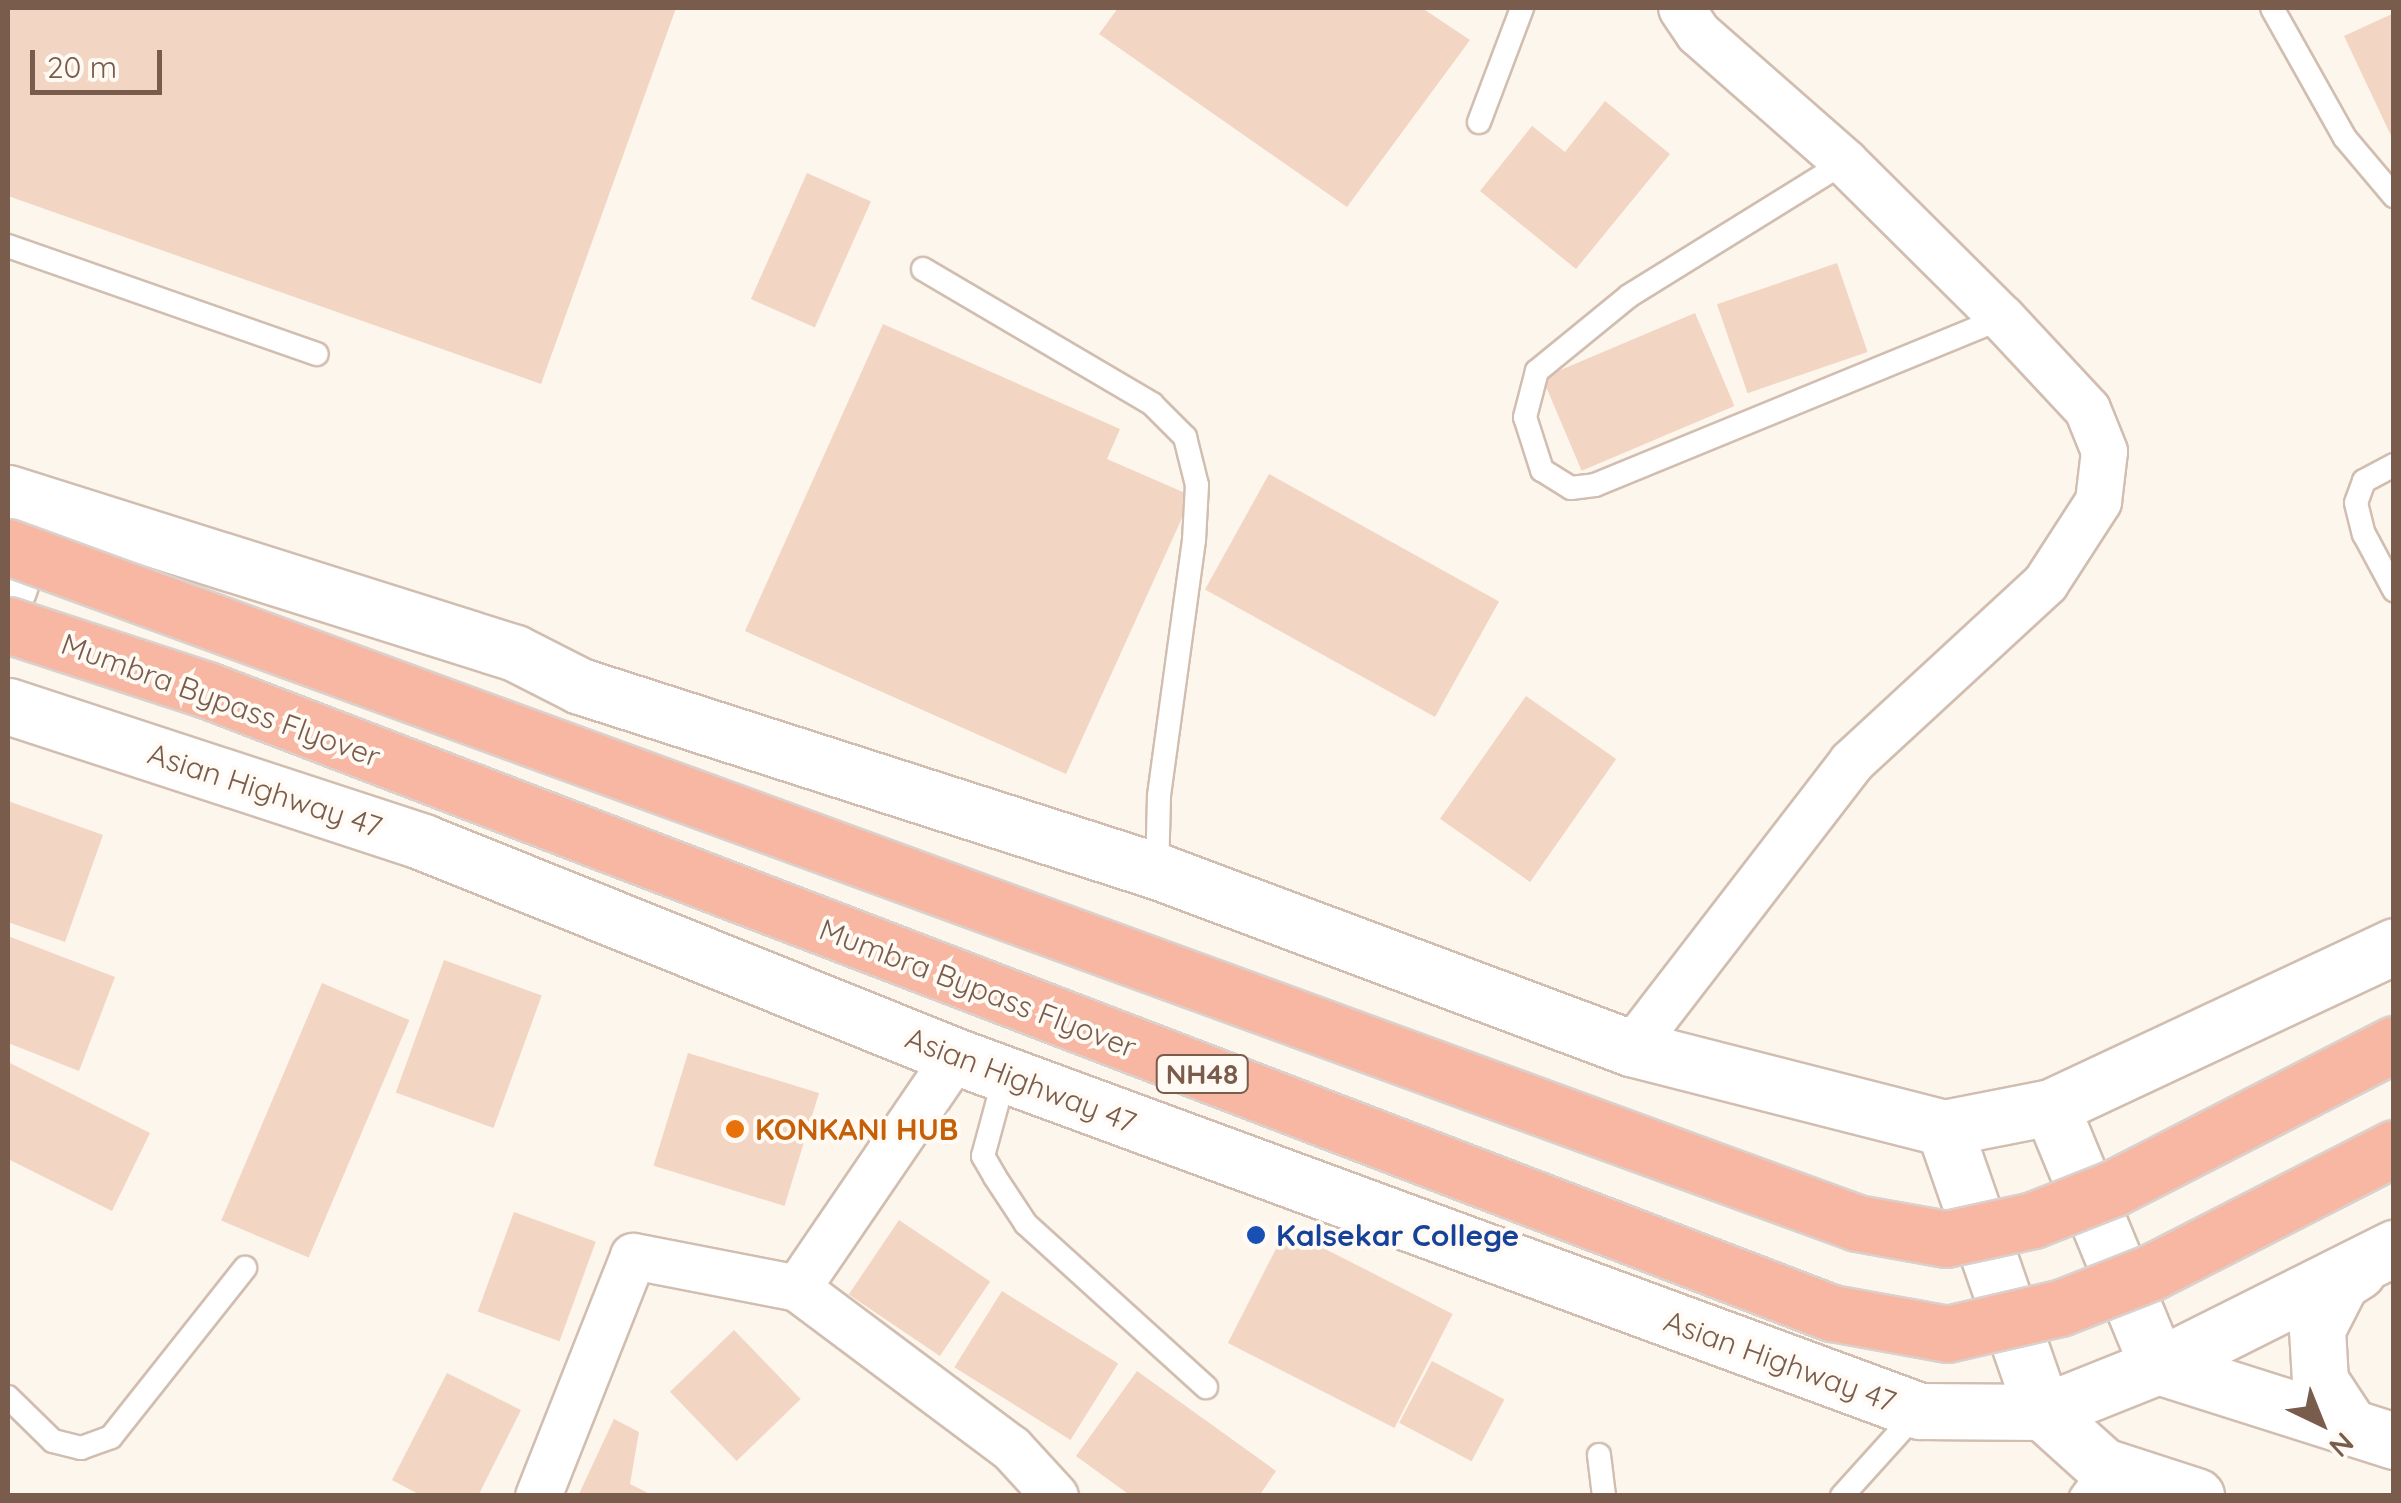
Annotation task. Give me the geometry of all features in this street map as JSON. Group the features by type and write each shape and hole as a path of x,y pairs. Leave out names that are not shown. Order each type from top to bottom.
{"highway":[{"name":"NH48","path":"8,547 1857,1223 1946,1239 2033,1220 2114,1188 2394,1044"},
{"name":"Mumbra Bypass Flyover","path":"8,625 226,698 1832,1313 1948,1334 2060,1308 2152,1272 2394,1148"}],"main road":[{"path":"8,589 22,497 515,653 580,686 1157,872 1632,1048 1944,1128 2051,1107 2394,946"},
{"name":"Asian Highway 47","path":"8,706 422,842 980,1066 1920,1411 2043,1412"},
{"path":"2051,1107 2158,1366 2371,1433"},
{"path":"1944,1128 2043,1412 2092,1481 2196,1496"},
{"path":"2371,1433 2320,1381 2318,1329 2341,1282 2389,1251"},
{"name":"NH48","path":"2043,1412 2158,1366 2389,1251"}],"street":[{"path":"1632,1048 1851,762 2046,584 2098,501 2104,451 2086,409 2002,318 1845,162 1698,33 1681,8"},
{"path":"797,1288 980,1066"},
{"path":"538,1496 634,1256 797,1288 1011,1448 1055,1496"}],"lane":[{"path":"1479,122 1522,8"},
{"path":"2272,8 2345,138 2394,196"},
{"path":"1845,162 1630,296 1538,371 1525,417 1542,470 1571,488 1595,485 2002,318"},
{"path":"8,246 316,354"},
{"path":"923,268 1152,404 1184,438 1197,485 1194,540 1159,797 1157,872"},
{"path":"2394,464 2364,481 2356,503 2364,534 2394,590"},
{"path":"980,1066 984,1156 1026,1224 1206,1387"},
{"path":"8,1397 53,1441 81,1448 111,1436 245,1268"},
{"path":"1842,1496 1920,1411"},
{"path":"1599,1455 1604,1496"}],"building":[{"path":"8,8 676,8 541,384 8,196"},
{"path":"1118,8 1422,8 1470,40 1347,207 1099,34"},
{"path":"2394,13 2394,142 2344,36"},
{"path":"1605,101 1670,154 1576,269 1480,191 1532,126 1565,152"},
{"path":"807,173 871,201 815,328 751,299"},
{"path":"1837,263 1868,352 1748,393 1717,304"},
{"path":"1695,313 1734,406 1582,471 1542,378"},
{"path":"883,324 1120,429 1107,459 1192,496 1066,774 745,631"},
{"path":"1269,474 1499,602 1435,717 1205,589"},
{"path":"1526,696 1616,759 1530,882 1440,819"},
{"path":"8,801 103,835 65,942 8,922"},
{"path":"8,936 115,977 79,1071 8,1043"},
{"path":"444,960 542,996 494,1128 396,1092"},
{"path":"322,983 409,1020 309,1258 221,1220"},
{"name":"KONKANI HUB","path":"688,1053 819,1093 785,1206 654,1166"},
{"path":"8,1062 150,1133 112,1211 8,1159"},
{"path":"514,1212 596,1242 559,1341 478,1312"},
{"path":"899,1220 990,1282 940,1356 849,1295"},
{"path":"1286,1229 1453,1314 1395,1428 1228,1343"},
{"path":"1002,1291 1118,1364 1070,1440 954,1367"},
{"path":"734,1330 801,1399 737,1461 670,1392"},
{"path":"1432,1361 1504,1399 1472,1461 1399,1423"},
{"path":"1137,1371 1276,1471 1259,1496 1131,1496 1076,1456"},
{"path":"447,1373 521,1410 478,1496 422,1496 392,1480"},
{"path":"614,1419 639,1432 630,1484 654,1496 578,1496"}],"place":[{"name":"KONKANI HUB","path":"735,1129"},
{"name":"Kalsekar College","path":"1256,1235"}]}
